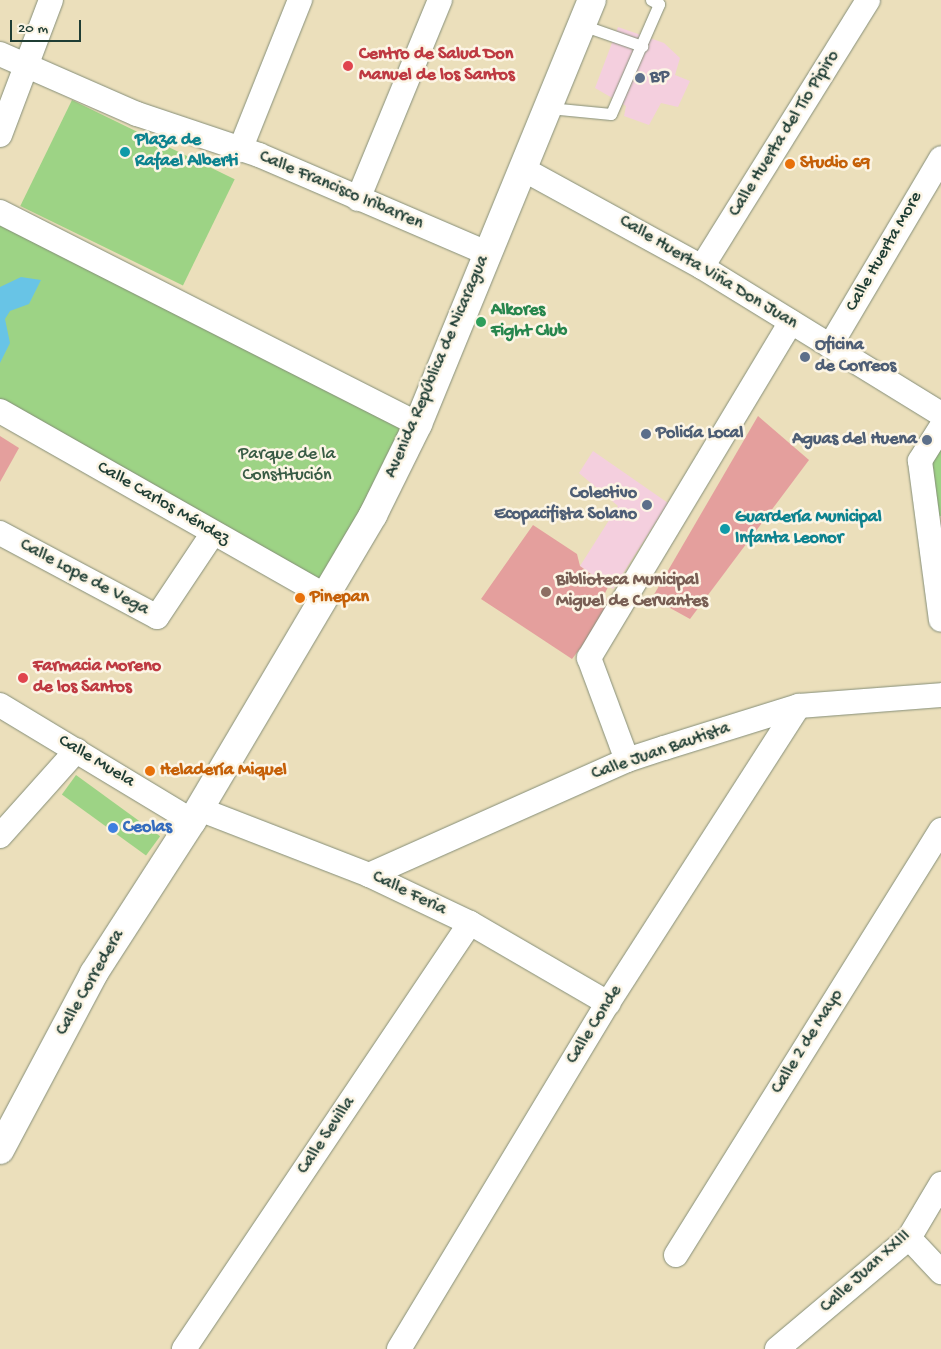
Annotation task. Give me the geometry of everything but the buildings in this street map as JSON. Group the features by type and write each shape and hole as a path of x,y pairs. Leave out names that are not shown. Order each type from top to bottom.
{"street":[{"path":"0,135 51,0"},
{"path":"240,150 300,0"},
{"name":"Avenida República de Nicaragua","path":"195,815 326,596 418,424 592,0"},
{"name":"Calle Huerta del Tío Pipiro","path":"702,267 868,0"},
{"path":"358,199 436,1"},
{"name":"Calle Francisco Iribarren","path":"0,54 137,114 240,150 487,253"},
{"name":"Calle Huerta More","path":"830,346 941,158"},
{"name":"Calle Huerta Viña Don Juan","path":"523,169 702,267 941,414"},
{"path":"0,212 418,424"},
{"path":"627,760 589,658 790,322"},
{"name":"Calle Carlos Méndez","path":"0,411 326,596"},
{"path":"941,427 920,461 934,517 941,620"},
{"name":"Calle Lope de Vega","path":"0,533 157,617 213,533"},
{"name":"Calle Juan Bautista","path":"369,875 627,760 661,741 799,706 941,695"},
{"name":"Calle Muela","path":"0,705 195,815"},
{"name":"Calle Conde","path":"399,1349 608,1004 799,706"},
{"path":"0,836 77,750"},
{"name":"Calle Feria","path":"195,815 369,875 470,923 608,1004"},
{"name":"Calle Corredera","path":"0,1150 94,973 195,815"},
{"name":"Calle 2 de Mayo","path":"676,1255 941,830"},
{"name":"Calle Sevilla","path":"184,1349 470,923"},
{"name":"Calle Juan XXIII","path":"777,1349 909,1238 941,1184"},
{"path":"909,1238 941,1272"}],"lane":[{"path":"549,108 611,114 659,4 652,0"},
{"path":"581,24 642,46"}],"shaded area":[{"name":"BP","path":"618,27 664,43 680,58 675,75 690,81 678,107 661,103 649,125 624,116 626,106 595,88"},
{"path":"593,451 668,503 613,589 580,566 618,506 579,473"}],"green space":[{"path":"72,100 235,179 183,285 20,206"},
{"name":"Parque de la Constitución","path":"0,211 414,426 326,596 0,411"},
{"path":"941,427 941,516 927,518 920,461"},
{"path":"76,775 160,836 146,856 62,794"}],"water":[{"path":"21,277 41,280 29,304 10,311 5,319 10,343 0,363 0,287"}],"place":[{"name":"Centro de Salud Don Manuel de los Santos","path":"348,66"},
{"name":"BP","path":"640,78"},
{"name":"Plaza de Rafael Alberti","path":"125,152"},
{"name":"Studio 69","path":"790,164"},
{"name":"Alkores Fight Club","path":"481,322"},
{"name":"Oficina de Correos","path":"805,357"},
{"name":"Policía Local","path":"646,434"},
{"name":"Aguas del Huena","path":"927,440"},
{"name":"Colectivo Ecopacifista Solano","path":"647,505"},
{"name":"Guardería Municipal Infanta Leonor","path":"725,529"},
{"name":"Biblioteca Municipal Miguel de Cervantes","path":"546,592"},
{"name":"Pinepan","path":"300,598"},
{"name":"Farmacia Moreno de los Santos","path":"23,678"},
{"name":"Heladería Miquel","path":"150,771"},
{"name":"Ceolas","path":"113,828"}]}
